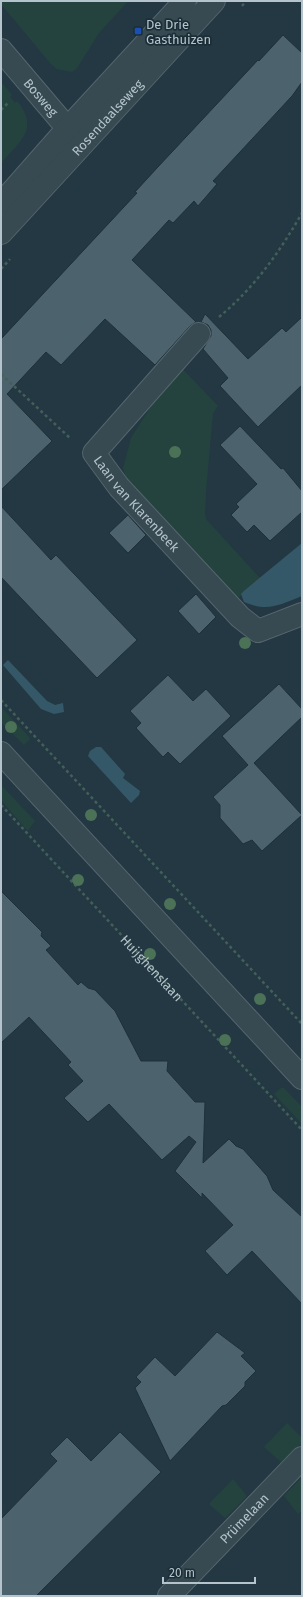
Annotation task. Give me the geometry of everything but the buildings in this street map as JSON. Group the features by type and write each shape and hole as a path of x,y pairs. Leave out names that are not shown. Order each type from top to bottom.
{"street":[{"name":"Rosendaalseweg","path":"1,233 74,136 186,1"},
{"name":"Rosendaalseweg","path":"1,204 214,1"},
{"name":"Bosweg","path":"1,50 74,136"},
{"name":"Laan van Klarenbeek","path":"199,334 94,453 119,487 240,616 258,631 302,614"},
{"path":"1,753 302,1078"},
{"name":"Prümelaan","path":"169,1596 302,1458"}],"path":[{"path":"199,334 239,301 252,286 287,239 302,213"},
{"path":"1,374 78,445 94,453"},
{"path":"1,700 302,1024"},
{"name":"Huijghenslaan","path":"1,805 302,1130"}],"green space":[{"path":"1,1 128,1 99,33 77,68 72,72 57,69 51,64 1,4"},
{"path":"1,82 12,95 10,97 15,103 17,101 24,111 27,119 27,127 25,134 20,141 1,163"},
{"path":"178,364 218,406 213,413 206,492 206,519 260,578 236,600 127,483 123,468 131,438"},
{"path":"1,707 29,737 30,739 24,745 1,722"},
{"path":"1,785 35,821 29,829 27,830 1,800"},
{"path":"281,1088 284,1088 302,1107 302,1124 274,1094"},
{"path":"287,1423 302,1438 302,1443 281,1462 264,1447"},
{"path":"302,1477 302,1510 298,1514 284,1496"},
{"path":"233,1479 247,1496 225,1518 209,1504"}],"water":[{"path":"302,543 302,596 267,607 260,607 244,602 241,594"},
{"path":"8,660 47,701 55,705 63,703 64,712 54,714 41,709 3,665"},
{"path":"96,747 101,747 125,774 123,778 140,791 139,795 131,803 88,756 90,751"}],"place":[{"name":"De Drie Gasthuizen","path":"138,31"}]}
